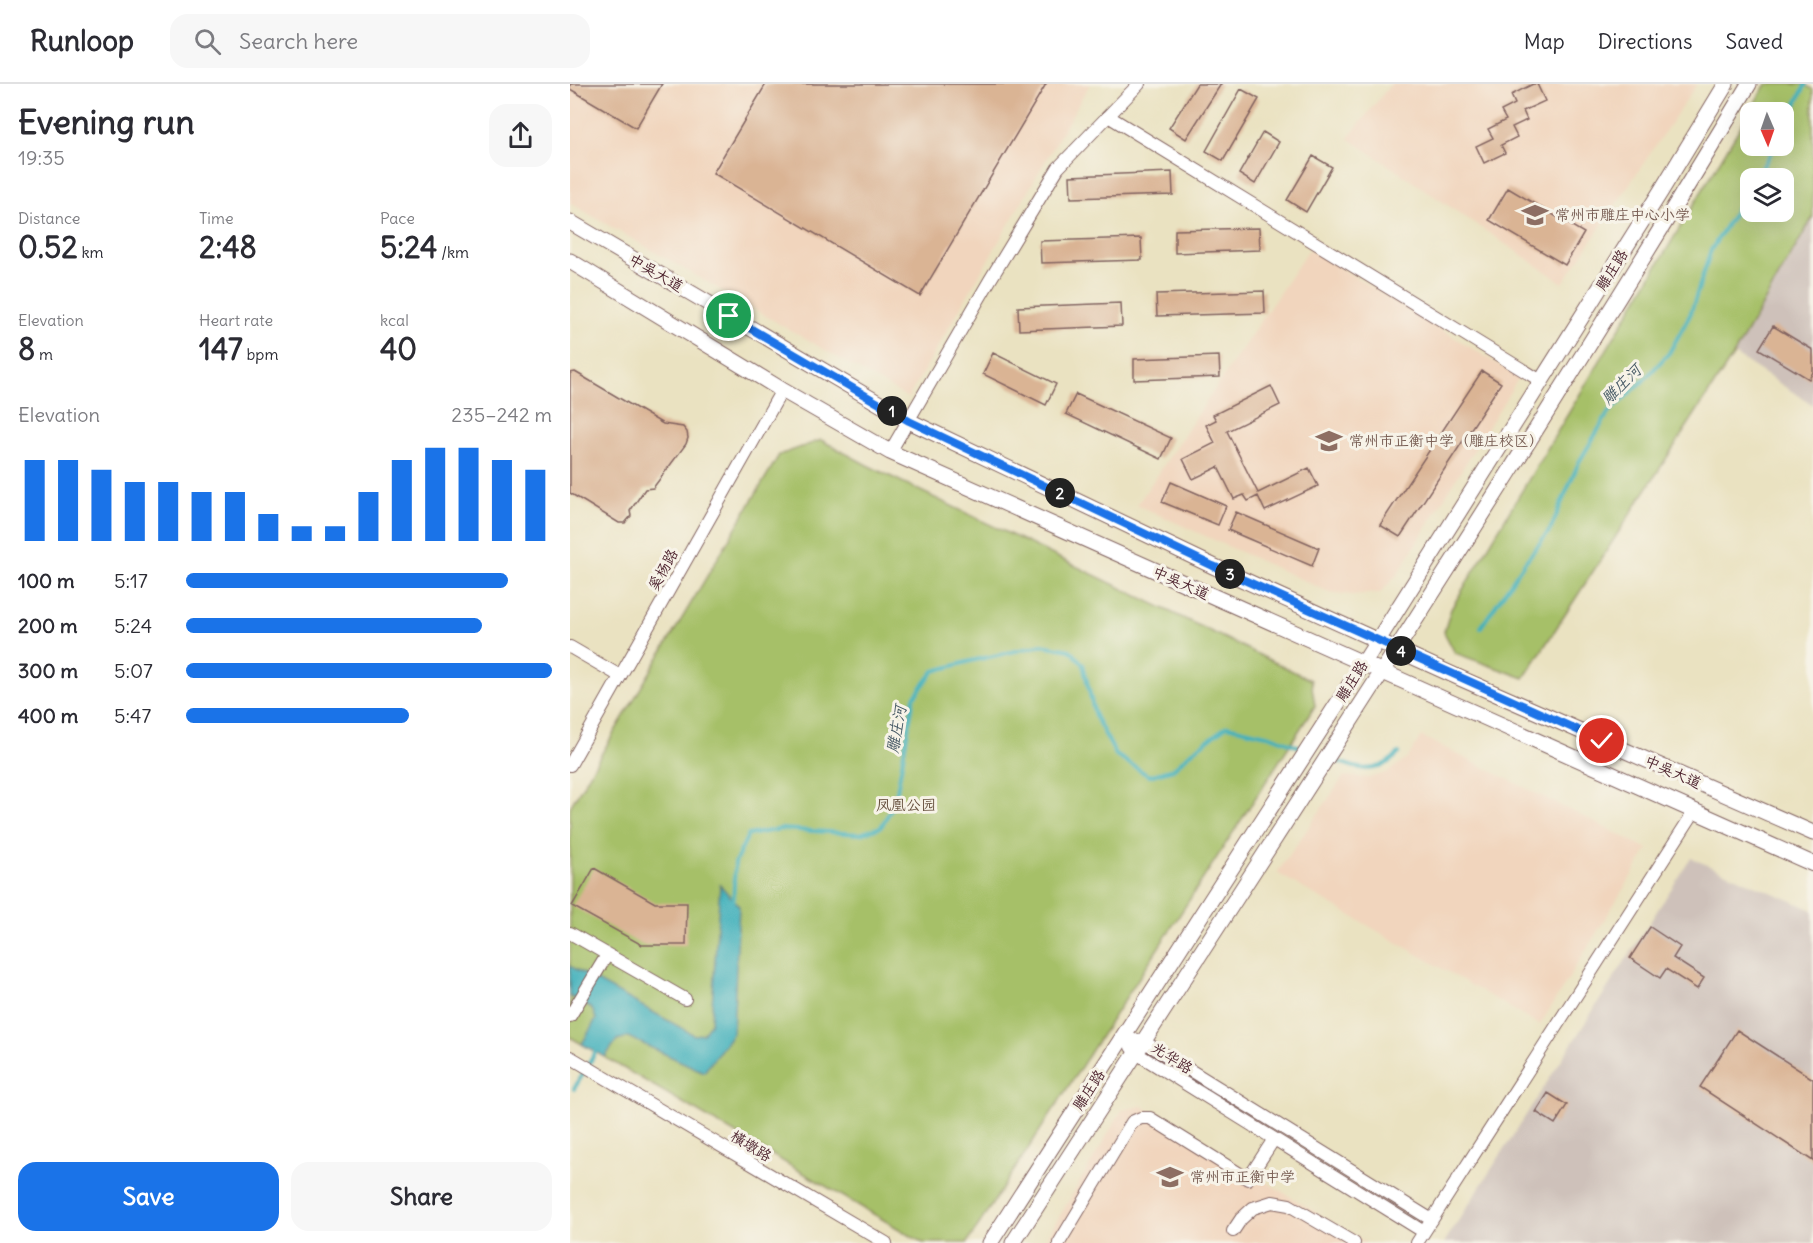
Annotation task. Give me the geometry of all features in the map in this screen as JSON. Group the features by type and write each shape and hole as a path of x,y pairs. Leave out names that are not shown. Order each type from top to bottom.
{"main road":[{"name":"雕庄路","path":"990,1243 1363,664 1376,640 1661,192 1726,84"},
{"name":"雕庄路","path":"1013,1243 1396,649 1749,84"},
{"name":"中吴大道","path":"570,222 909,421 1213,566 1813,833"},
{"name":"中吴大道","path":"570,261 782,390 890,452 1813,864"}],"street":[{"path":"890,452 1058,168 1139,84"},
{"path":"1108,116 1541,381"},
{"name":"奚杨路","path":"570,765 782,390"},
{"path":"570,647 620,675"},
{"path":"1420,1238 1694,812"},
{"path":"570,933 685,999"},
{"path":"573,1010 607,955"},
{"name":"光华路","path":"1123,1037 1432,1220"},
{"name":"光华路","path":"1139,1047 1420,1238"},
{"name":"横墩路","path":"570,1057 886,1243"},
{"path":"1059,1243 1132,1122 1141,1118 1150,1118 1248,1179 1274,1139"},
{"path":"1233,1231 1241,1219 1254,1208 1272,1202 1289,1205 1354,1243"}],"shaded area":[{"path":"570,84 1090,84 908,398 570,203"},
{"name":"常州市雕庄中心小学","path":"1391,84 1697,84 1563,283 1348,138"},
{"path":"1813,217 1813,405 1734,354"},
{"name":"常州市正衡中学（雕庄校区）","path":"1309,249 1519,377 1397,575 1380,593 1352,595 1329,592 1137,505"},
{"path":"1421,736 1648,849 1540,1025 1277,873 1344,776 1369,778 1386,773 1407,759"},
{"path":"1691,858 1813,910 1813,1243 1444,1243"},
{"name":"常州市正衡中学","path":"1142,1106 1366,1243 1044,1243 1122,1110"}],"green space":[{"path":"1766,84 1804,84 1813,90 1813,217 1734,354 1524,678 1455,653 1444,632 1451,609 1740,127 1740,156 1794,156 1794,102 1755,102"},
{"name":"凤凰公园","path":"821,440 867,465 1311,680 1315,706 967,1243 923,1243 570,1037 570,807 779,455"}],"water":[{"path":"720,885 739,906 733,1033 704,1072 628,1037 617,1040 605,1057 582,1044 596,1019 592,1009 570,996 570,966 694,1035 703,1034 711,1022"}],"building":[{"path":"570,84 662,84 636,128 570,89"},
{"path":"766,84 1046,84 920,296 713,173"},
{"path":"1197,84 1221,84 1186,139 1169,128"},
{"path":"1537,84 1545,101 1523,111 1527,120 1512,127 1517,137 1501,145 1505,153 1484,163 1476,146 1493,138 1488,129 1506,120 1501,111 1515,104 1511,95"},
{"path":"1241,89 1259,99 1223,161 1206,151"},
{"path":"1263,132 1279,142 1255,184 1239,174"},
{"path":"1313,156 1332,167 1306,212 1287,200"},
{"path":"1172,172 1173,195 1071,198 1070,176"},
{"path":"1508,188 1584,233 1565,265 1489,220"},
{"path":"1259,228 1260,250 1175,253 1175,230"},
{"path":"1141,238 1142,260 1041,263 1040,241"},
{"path":"1264,291 1265,313 1157,316 1156,294"},
{"path":"1121,303 1122,326 1019,330 1018,307"},
{"path":"1773,326 1813,350 1813,372 1809,379 1759,349"},
{"path":"993,353 1056,384 1046,405 983,374"},
{"path":"1219,356 1220,377 1134,380 1134,359"},
{"path":"1482,371 1501,383 1400,537 1380,525"},
{"path":"575,372 663,424 683,427 687,432 686,444 653,488 645,489 625,523 619,523 570,493 570,373"},
{"path":"1271,386 1280,405 1227,431 1258,493 1309,468 1318,486 1265,511 1258,496 1248,501 1244,495 1234,499 1218,467 1193,479 1183,459 1215,443 1206,425 1216,420 1213,415"},
{"path":"1076,394 1171,438 1161,459 1066,414"},
{"path":"1171,482 1226,506 1218,525 1162,502"},
{"path":"1236,512 1319,548 1312,566 1228,530"},
{"path":"594,868 655,903 687,903 686,945 642,945 572,906"},
{"path":"1650,927 1680,947 1673,958 1704,978 1697,989 1666,969 1660,978 1630,958"},
{"path":"1737,1030 1813,1079 1813,1161 1700,1087"},
{"path":"1548,1093 1567,1105 1555,1124 1536,1112"}],"waterway":[{"name":"雕庄河","path":"1794,108 1806,84"},
{"name":"雕庄河","path":"1762,168 1769,156"},
{"name":"雕庄河","path":"1481,627 1525,562 1550,530 1579,462 1609,412 1669,353 1690,315 1711,250 1740,203"},
{"name":"雕庄河","path":"733,905 735,863 748,835 781,829 860,834 881,827 895,802 914,697 934,671 1042,645 1070,650 1083,664 1095,716 1116,755 1149,776 1173,769 1227,726 1271,736 1305,749"},
{"name":"雕庄河","path":"1332,759 1367,769 1383,765 1399,753"},
{"name":"雕庄河","path":"574,1089 598,1048"}],"place":[{"name":"常州市雕庄中心小学","path":"1535,215"},
{"name":"常州市正衡中学（雕庄校区）","path":"1329,441"},
{"name":"常州市正衡中学","path":"1170,1177"}],"route":[{"path":"729,316 909,421 1213,566 1602,741"}]}
